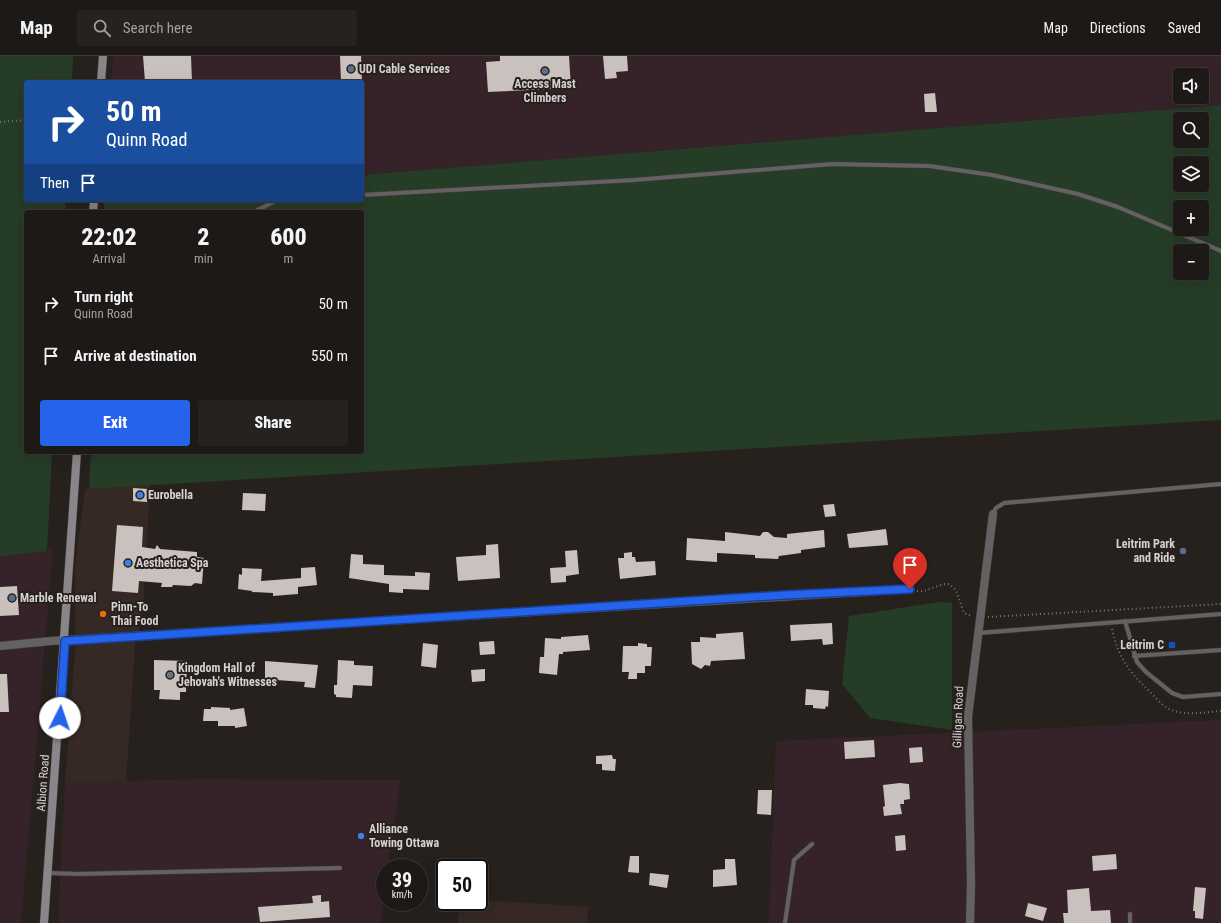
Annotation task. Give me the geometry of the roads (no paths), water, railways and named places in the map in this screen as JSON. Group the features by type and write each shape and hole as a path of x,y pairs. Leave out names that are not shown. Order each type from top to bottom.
{"main road":[{"path":"101,80 103,56"},
{"name":"Albion Road","path":"44,923 49,872 77,454"}],"street":[{"name":"Gilligan Road","path":"970,923 971,884 968,717 993,514"},
{"path":"0,646 785,595 910,589"}],"lane":[{"path":"364,195 634,180 832,164 929,166 992,175 1078,194 1118,207 1221,251"},
{"path":"258,210 273,202"},
{"path":"993,514 996,508 1004,503 1221,484"},
{"path":"978,633 1221,614"},
{"path":"1125,621 1134,656 1146,672 1178,696 1221,694"},
{"path":"1134,656 1221,650"},
{"path":"785,923 794,860 812,844"},
{"path":"49,872 86,874 340,868"},
{"path":"1130,914 1130,923"}],"place":[{"name":"UDI Cable Services","path":"351,69"},
{"name":"Access Mast Climbers","path":"545,71"},
{"name":"Eurobella","path":"140,495"},
{"name":"Leitrim Park and Ride","path":"1183,551"},
{"name":"Aesthetica Spa","path":"128,563"},
{"name":"Marble Renewal","path":"12,598"},
{"name":"Pinn-To Thai Food","path":"103,614"},
{"name":"Leitrim C","path":"1172,645"},
{"name":"Kingdom Hall of Jehovah's Witnesses","path":"170,675"},
{"name":"Alliance Towing Ottawa","path":"361,836"}]}
